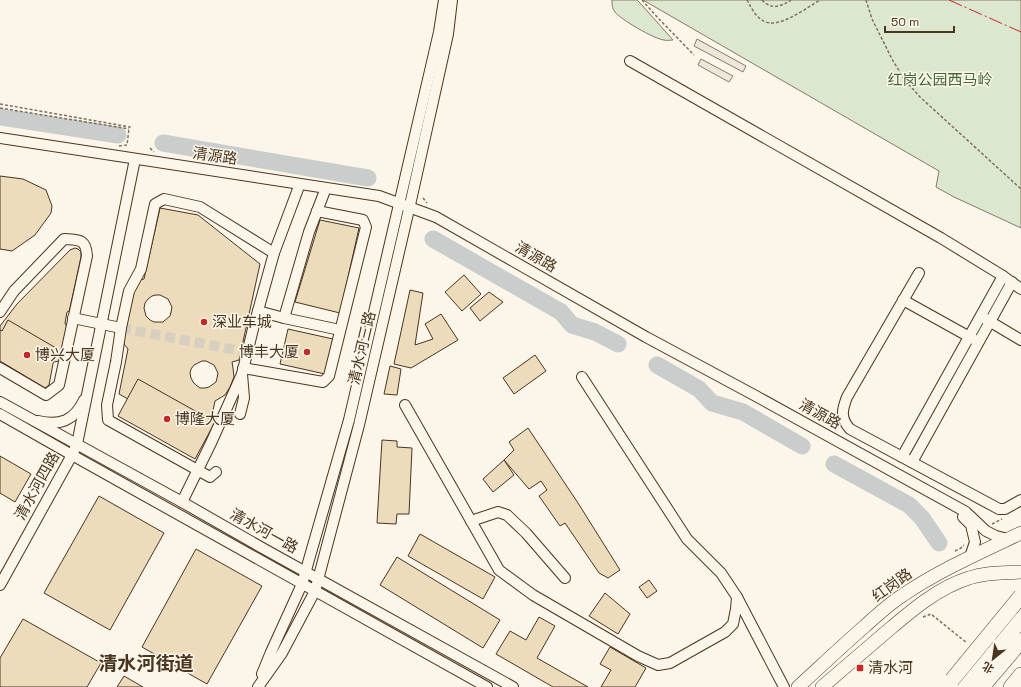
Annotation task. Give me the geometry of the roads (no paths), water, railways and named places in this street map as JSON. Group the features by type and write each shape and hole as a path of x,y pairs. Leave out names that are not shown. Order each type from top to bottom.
{"highway":[{"path":"949,684 1021,596"},
{"path":"966,687 1021,620"},
{"path":"982,687 1021,641"},
{"path":"1011,687 1021,675"}],"main road":[{"name":"红岗路","path":"798,687 888,606 922,583 970,557 1021,533"},
{"path":"822,687 900,620 945,588 957,582 981,575 1021,572"}],"street":[{"name":"清水河三路","path":"258,687 271,652 302,584 350,420 439,32 444,0"},
{"name":"清水河三路","path":"258,687 282,653 314,591 318,578 359,425 409,210 448,34 452,0"},
{"path":"630,61 941,238 1003,276 1021,289"},
{"name":"清源路","path":"0,138 398,206"},
{"name":"清源路","path":"0,142 379,196 398,206 436,217 646,337 761,398 966,512 986,532 1008,539"},
{"name":"清水河四路","path":"0,585 77,444 134,161"},
{"path":"182,502 198,470 242,371 274,253 298,189"},
{"path":"284,318 304,246 324,193"},
{"path":"216,472 210,476 108,420 107,405 121,328 130,291 141,269 155,204 164,199 200,207 274,253"},
{"name":"清源路","path":"409,210 433,222 644,342 962,516 971,525 975,542 970,557"},
{"path":"242,371 323,382 330,376 366,227 364,220 317,212"},
{"path":"0,312 14,291 64,239 76,240 82,242 86,246 87,256 59,385 46,395 0,368"},
{"path":"919,273 847,397 843,407 845,423 850,429 999,509 1005,509 1021,500"},
{"path":"902,457 1003,276"},
{"path":"912,462 1012,282"},
{"path":"903,300 978,342"},
{"path":"258,311 340,330"},
{"path":"980,316 1021,340"},
{"path":"73,318 121,328"},
{"path":"240,414 244,398 242,371"},
{"path":"582,377 687,538 721,573 737,597 784,687"},
{"path":"28,418 50,423 60,422 71,418 87,395"},
{"name":"清水河一路","path":"0,402 513,687"},
{"path":"405,405 499,570 540,598 638,656 658,665 670,663 725,632 733,624 737,597"},
{"name":"清水河一路","path":"0,414 486,687"},
{"path":"471,521 498,512 507,515 526,533 565,578"}],"waterway":[{"path":"0,117 118,135"},
{"path":"163,143 368,178"},
{"path":"433,239 561,312 572,325 595,332 618,344"},
{"path":"657,365 699,389 712,403 743,412 802,446"},
{"path":"834,464 909,505 922,518 939,543"}],"tunnel":[{"path":"121,328 247,352"}],"place":[{"name":"深业车城","path":"204,322"},
{"name":"博丰大厦","path":"307,352"},
{"name":"博兴大厦","path":"27,355"},
{"name":"博隆大厦","path":"167,419"},
{"name":"清水河","path":"860,668"}],"district":[{"name":"清水河街道","path":"146,663"}],"park label":[{"name":"红岗公园西马岭","path":"940,80"}]}
